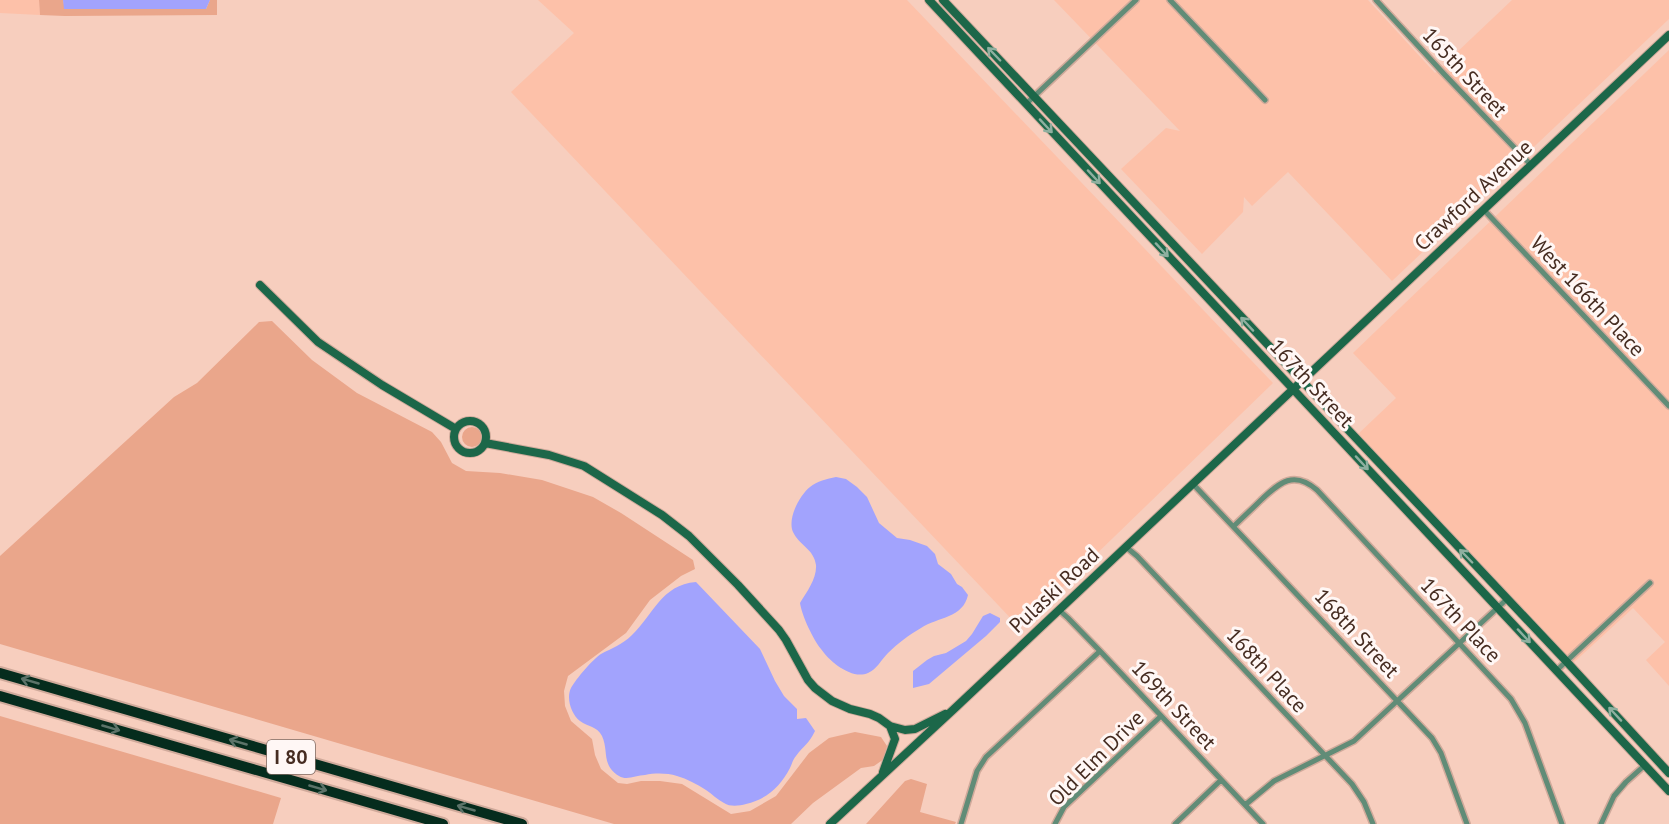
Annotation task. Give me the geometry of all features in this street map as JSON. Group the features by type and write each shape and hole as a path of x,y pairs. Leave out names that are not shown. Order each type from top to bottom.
{"highway":[{"name":"I 80","path":"0,673 522,824"},
{"name":"I 80","path":"0,696 443,824"}],"main road":[{"name":"167th Street","path":"929,0 1669,791"},
{"name":"167th Street","path":"943,0 1669,773"},
{"name":"Crawford Avenue","path":"1302,382 1669,35"},
{"path":"260,285 327,349 456,429"},
{"name":"Pulaski Road","path":"830,824 1302,382"},
{"path":"462,423 476,423 484,429 485,443 477,451 462,450 455,441 456,429 462,423"},
{"path":"485,443 549,455 584,466 662,515 706,552 779,630 801,670 815,688 842,706 870,714 890,726 905,730 915,729 954,709"},
{"path":"881,776 895,739 890,726"}],"street":[{"path":"1026,104 1136,0"},
{"path":"1170,0 1265,100"},
{"name":"165th Street","path":"1376,0 1531,165"},
{"name":"West 166th Place","path":"1484,210 1669,406"},
{"name":"167th Place","path":"1234,526 1275,487 1285,481 1300,480 1317,490 1505,691 1520,712 1563,824"},
{"name":"168th Street","path":"1193,484 1436,744 1447,767 1467,824"},
{"name":"168th Place","path":"1126,547 1358,792 1373,824"},
{"path":"1556,670 1650,583"},
{"path":"1245,805 1274,781 1354,741 1507,599"},
{"name":"169th Street","path":"1059,610 1263,824"},
{"path":"962,824 977,771 986,757 1100,651"},
{"name":"Old Elm Drive","path":"1055,824 1064,807 1161,716"},
{"path":"1601,824 1614,796 1645,765"},
{"path":"1175,824 1221,780"}],"shaded area":[{"path":"0,0 39,0 40,15 0,13"},
{"path":"39,0 63,0 65,9 206,9 210,0 217,0 217,15 40,15"},
{"path":"538,0 907,0 1273,383 1020,628 511,92 574,33"},
{"path":"1054,0 1368,0 1435,73 1512,0 1669,0 1669,19 1392,281 1288,172 1252,206 1244,197 1243,212 1202,254 1121,169 1166,128 1180,131"},
{"path":"1669,50 1669,686 1646,660 1665,642 1633,608 1571,665 1356,436 1396,398 1353,353"},
{"path":"272,321 312,360 357,393 432,432 441,442 452,463 466,471 500,473 542,480 593,497 693,560 695,569 681,576 650,600 626,633 568,676 564,691 565,706 571,721 592,739 601,769 618,783 660,781 682,784 731,814 750,811 776,796 809,753 829,738 855,732 881,737 887,746 884,759 874,766 861,768 813,803 791,824 614,824 0,644 0,556 174,397 197,383 259,322"},
{"path":"472,427 479,430 482,437 479,444 472,447 465,444 462,437 465,430"},
{"path":"0,716 281,798 273,824 0,824"},
{"path":"911,779 927,784 920,812 956,822 955,824 866,824 905,781"}],"water":[{"path":"63,0 210,0 206,9 64,9"},
{"path":"836,477 846,479 867,497 879,523 897,538 927,546 935,554 938,564 951,574 968,595 965,603 955,613 928,624 912,634 899,643 874,669 862,675 848,672 825,654 808,627 800,603 813,580 816,565 812,555 793,532 793,514 802,495 810,487"},
{"path":"696,582 760,649 784,696 797,709 797,719 806,718 815,731 777,786 760,799 743,805 726,804 696,784 673,775 653,774 625,778 619,776 610,767 600,733 580,721 570,706 571,688 594,660 628,638 666,595 684,584"},
{"path":"990,613 1000,618 1000,622 986,636 929,684 913,688 913,671 934,656 946,653 966,641 983,616"}]}
